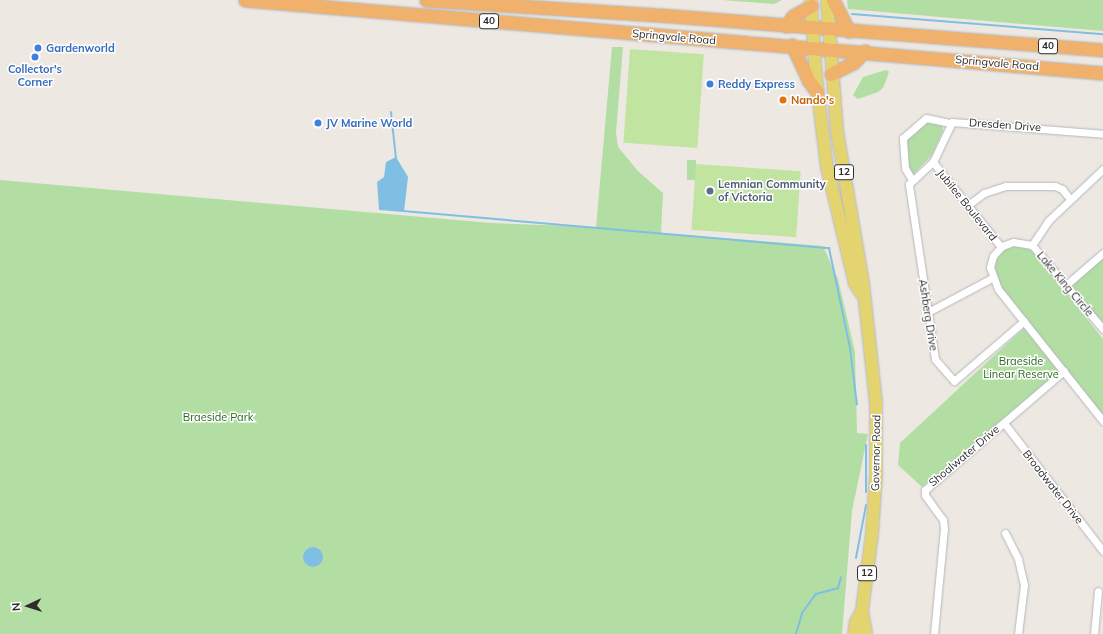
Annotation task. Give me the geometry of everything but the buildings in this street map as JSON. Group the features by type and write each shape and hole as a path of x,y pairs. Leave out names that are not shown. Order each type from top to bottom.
{"highway":[{"name":"Springvale Road","path":"245,0 865,51 1103,73"},
{"name":"Springvale Road","path":"426,0 672,16 828,30 1103,50"},
{"path":"833,0 849,31"},
{"path":"786,26 793,16 811,3"},
{"path":"792,45 808,80 817,92"},
{"path":"831,74 853,63 865,51"}],"main road":[{"name":"12","path":"827,0 828,30"},
{"name":"12","path":"811,3 812,28"},
{"name":"Governor Road","path":"812,28 817,92 833,198 855,284 863,296"},
{"name":"Governor Road","path":"828,30 831,74 839,144 863,283 863,296 874,372 877,445 872,527 862,611 866,634"},
{"name":"Governor Road","path":"854,634 856,622 862,611"}],"street":[{"name":"Dresden Drive","path":"912,180 905,168 903,138 926,118 950,123 956,121 1103,134"},
{"path":"912,180 933,162 945,142 950,123"},
{"name":"Jubilee Boulevard","path":"933,162 1001,247"},
{"path":"1032,245 1048,221 1103,169"},
{"name":"Ashberg Drive","path":"912,180 908,188 935,360 954,381 1024,321"},
{"path":"968,205 984,193 1006,186 1055,186 1062,189 1070,199"},
{"name":"Lake King Circle","path":"1001,247 1013,242 1032,245 1103,329"},
{"path":"1001,247 993,256 990,267 992,278 998,289 1103,421"},
{"path":"1066,286 1103,253"},
{"path":"928,312 992,278"},
{"name":"Shoalwater Drive","path":"934,634 944,529 943,520 927,499 925,490 1064,371"},
{"name":"Broadwater Drive","path":"1004,423 1103,551"},
{"path":"1005,533 1018,559 1024,585 1018,634"},
{"path":"1094,634 1098,591"}],"green space":[{"path":"722,0 782,0 774,4"},
{"path":"847,0 1103,0 1103,31 848,9"},
{"name":"Braeside Park","path":"612,47 623,47 616,132 618,147 638,171 663,193 661,233 823,246 838,279 855,352 857,433 868,434 852,511 842,634 0,634 0,180 491,223 596,227"},
{"path":"630,49 704,54 697,148 623,143"},
{"path":"886,70 889,71 887,78 883,88 878,92 858,99 853,95 863,77"},
{"path":"924,122 942,123 943,131 932,155 913,175 909,168 906,138 907,139 925,124"},
{"path":"687,160 696,160 696,180 687,180"},
{"path":"696,164 801,171 796,237 691,230"},
{"path":"1016,244 1033,251 1103,339 1103,418 1002,290 993,267 999,252"},
{"path":"1103,256 1103,325 1070,285"},
{"name":"Braeside Linear Reserve","path":"1024,328 1060,371 922,487 898,465 900,443"}],"water":[{"path":"396,157 408,177 404,212 379,210 377,182 384,177 386,162"},
{"path":"309,547 317,547 323,553 323,561 317,567 309,567 303,561 303,553"}],"waterway":[{"path":"852,14 1103,34"},
{"path":"391,112 396,159"},
{"path":"403,211 829,248 850,348 857,405"},
{"path":"866,445 866,492"},
{"path":"856,558 866,505"},
{"path":"796,634 802,613 816,594 838,588 841,577"}],"place":[{"name":"Gardenworld","path":"38,48"},
{"name":"Collector's Corner","path":"35,57"},
{"name":"Reddy Express","path":"710,84"},
{"name":"Nando's","path":"783,100"},
{"name":"JV Marine World","path":"318,123"},
{"name":"Lemnian Community of Victoria","path":"710,191"}]}
